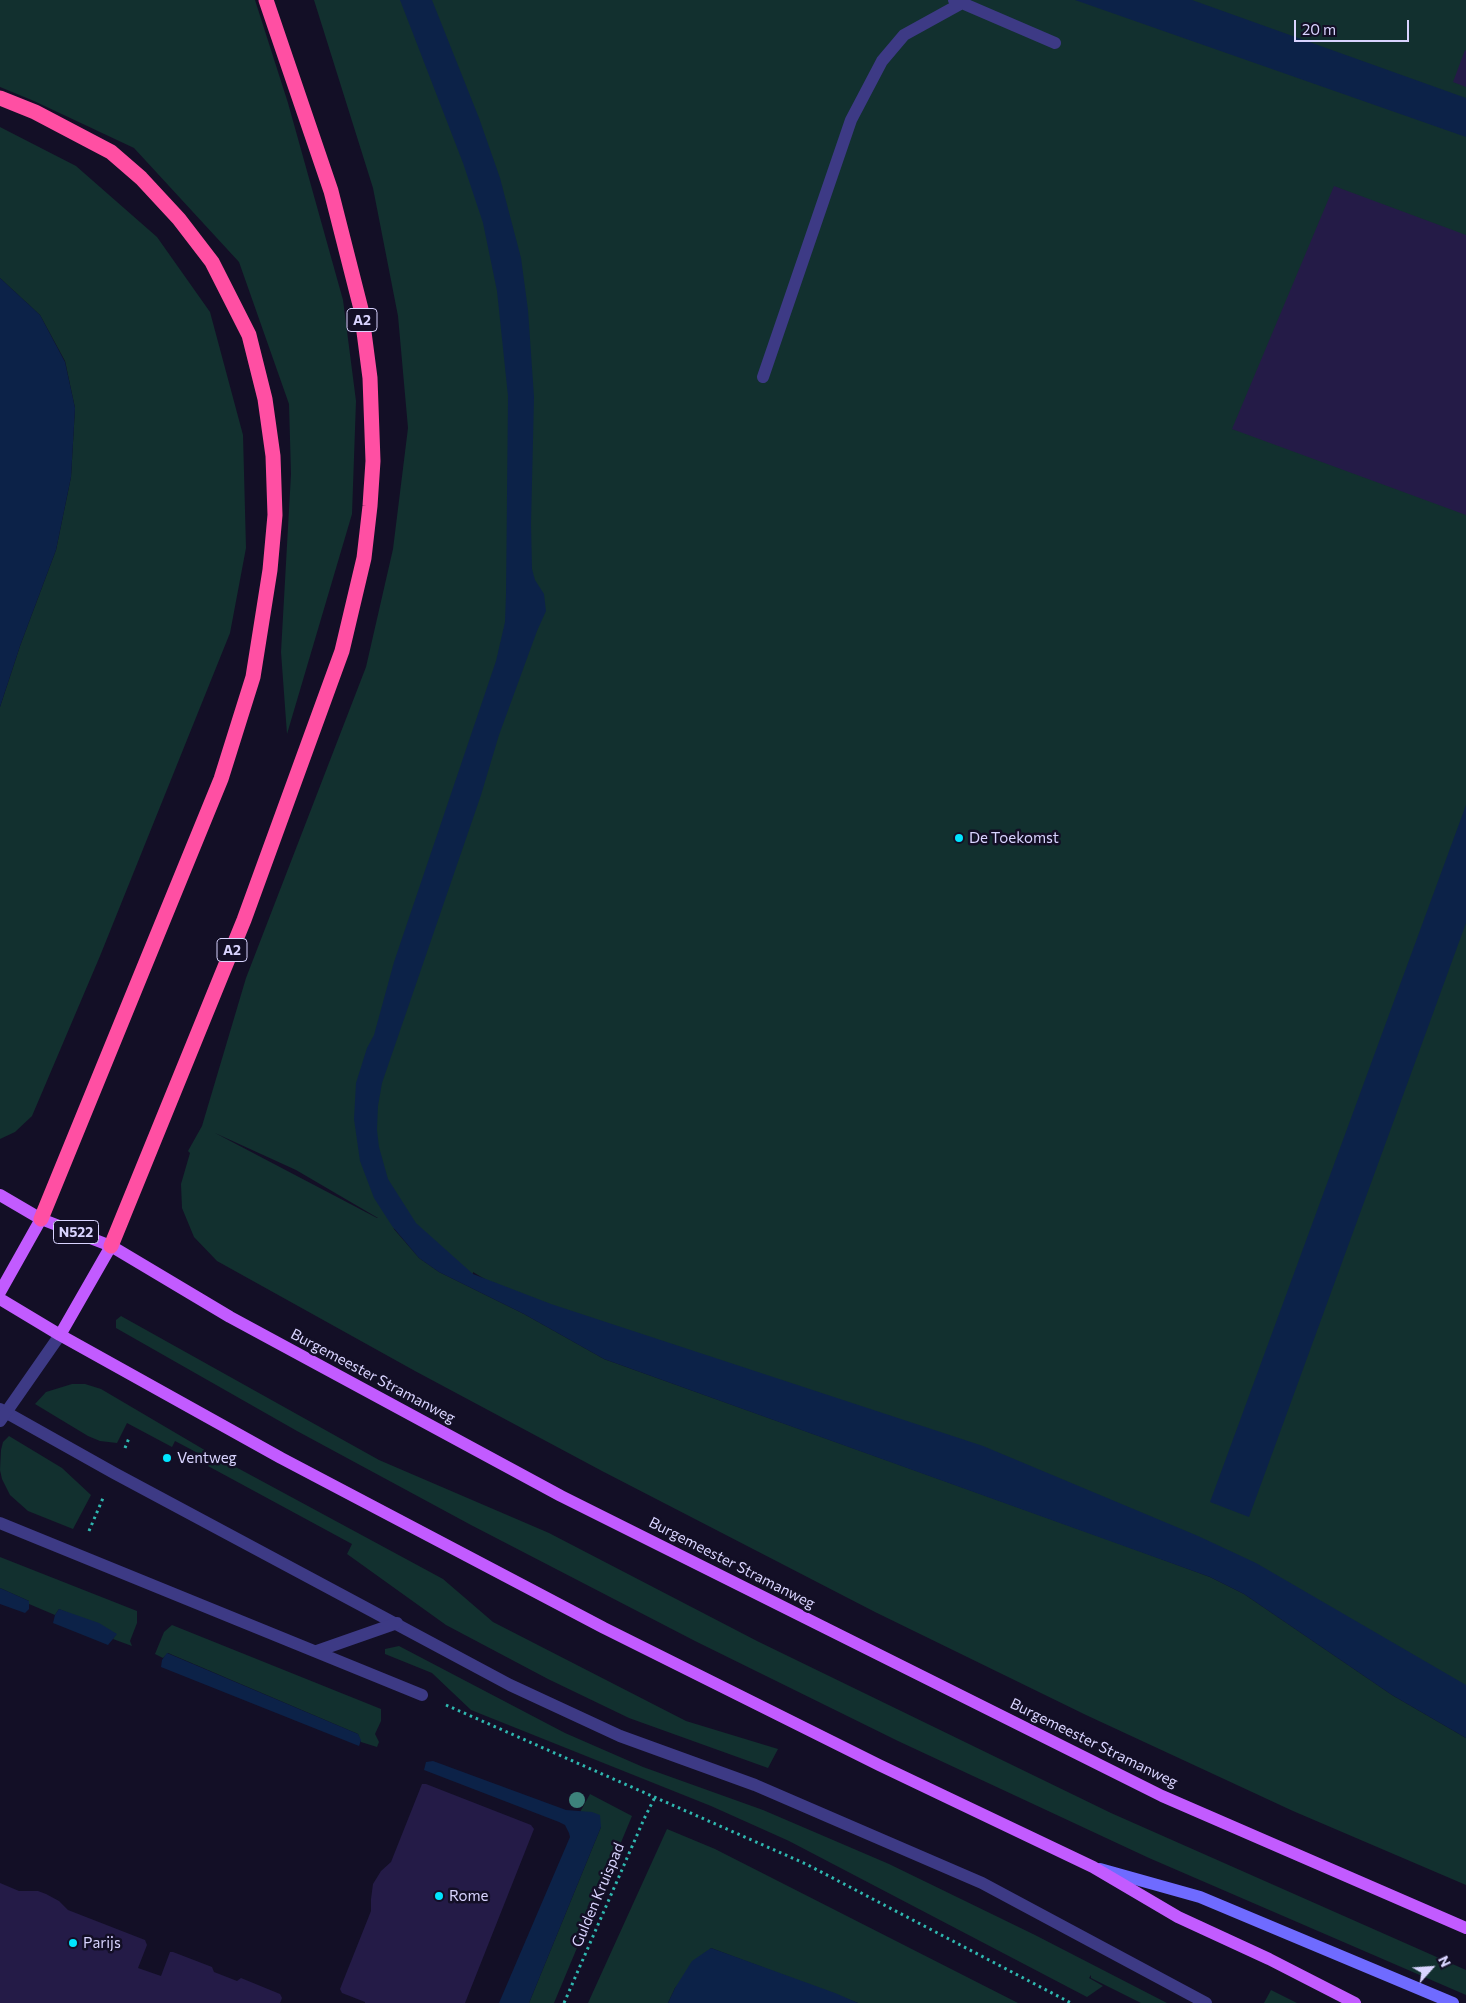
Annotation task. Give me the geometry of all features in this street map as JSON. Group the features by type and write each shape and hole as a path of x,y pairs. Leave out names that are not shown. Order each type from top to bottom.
{"highway":[{"name":"A2","path":"111,1246 244,920 342,650 364,558 373,461 370,378 361,309 330,191 266,0"},
{"path":"0,98 35,112 111,152 142,178 179,219 212,262 249,335 265,398 273,456 275,515 270,570 253,677 221,779 40,1219"}],"main road":[{"name":"Burgemeester Stramanweg","path":"0,1195 40,1219 111,1246 230,1317 579,1505 1162,1796 1466,1928"},
{"path":"0,1292 40,1219"},
{"path":"60,1335 111,1246"},
{"path":"0,1299 60,1335 282,1458 604,1628 879,1765 1092,1867 1178,1917 1269,1959 1355,2003"},
{"path":"1092,1867 1200,1897 1453,2003"}],"street":[{"path":"763,377 851,120 882,61 904,35 958,2 1055,43"},
{"path":"60,1335 2,1414 397,1623 510,1685 620,1736 755,1785 982,1883 1206,2003"},
{"path":"0,1523 422,1695"},
{"path":"317,1651 397,1623"}],"path":[{"path":"422,1695 806,1864 1071,2003"},
{"name":"Gulden Kruispad","path":"564,2003 644,1819 656,1797"}],"green space":[{"path":"0,0 255,0 288,103 343,300 356,401 352,514 287,734 281,652 291,474 289,404 239,262 134,148 0,87"},
{"name":"De Toekomst","path":"314,0 420,0 490,215 507,322 522,448 522,360 478,153 425,0 1466,0 1466,1703 1208,1560 531,1307 473,1272 473,1274 393,1228 419,1258 439,1272 524,1314 604,1359 1123,1545 1210,1577 1244,1594 1392,1695 1466,1738 1466,1885 1293,1811 1086,1715 875,1612 602,1471 415,1371 217,1261 194,1237 182,1208 181,1184 190,1153 188,1151 202,1126 246,978 366,667 393,549 408,428 398,316 373,188","holes":["215,1133 296,1170 378,1218"]},
{"path":"0,127 76,166 157,237 210,312 243,435 246,548 230,633 100,956 32,1116 15,1132 0,1139 0,707 20,646 56,550 71,477 75,408 65,361 40,315 0,278"},
{"path":"121,1316 379,1460 549,1533 757,1641 1111,1813 1466,1970 1466,1995 1149,1858 898,1741 695,1641 471,1525 297,1431 116,1328 116,1320"},
{"path":"72,1384 85,1384 101,1389 208,1452 443,1579 493,1622 686,1721 778,1749 768,1768 629,1718 548,1679 446,1625 347,1554 352,1544 208,1466 211,1460 175,1441 172,1447 127,1423 117,1443 100,1441 88,1436 35,1404 46,1392"},
{"path":"9,1436 62,1468 91,1495 73,1529 28,1511 10,1495 0,1470 3,1442"},
{"path":"0,1557 137,1611 137,1623 130,1641 132,1646 113,1639 116,1634 59,1609 55,1615 29,1604 29,1601 0,1588"},
{"path":"172,1625 381,1709 381,1721 375,1734 379,1742 377,1747 361,1742 358,1734 168,1653 163,1658 155,1654 164,1632"},
{"path":"399,1646 565,1733 643,1767 763,1810 889,1864 1035,1935 1167,2003 1141,2003 1091,1978 1091,1975 1089,1978 1103,1986 1087,1997 789,1841 711,1806 471,1710 432,1673 385,1654 385,1649"},
{"path":"590,1794 632,1816 554,2003 529,2003 601,1827 579,1814"},
{"path":"667,1829 715,1849 1018,2003 858,2003 711,1948 675,1988 668,2003 588,2003"},
{"path":"1271,1990 1297,2003 1264,2003"}],"water":[{"path":"400,0 432,0 479,118 500,178 521,258 528,310 534,397 531,524 532,569 535,580 544,594 546,611 499,735 481,795 382,1083 378,1106 377,1130 379,1147 388,1179 416,1223 473,1274 551,1304 983,1446 1198,1536 1256,1563 1466,1685 1466,1738 1392,1695 1244,1594 1210,1577 604,1359 524,1314 439,1272 419,1258 392,1226 374,1198 360,1161 354,1119 356,1083 367,1048 374,1035 394,962 496,661 505,622 506,594 508,396 497,291 483,223 463,163"},
{"path":"1075,0 1192,0 1466,98 1466,137"},
{"path":"0,278 40,315 65,362 75,408 71,477 56,550 20,646 0,707"},
{"path":"1466,805 1466,923 1249,1517 1210,1502"},
{"path":"0,1588 29,1601 29,1609 25,1613 0,1604"},
{"path":"59,1609 99,1623 117,1634 108,1645 53,1623"},
{"path":"167,1653 358,1734 361,1740 359,1746 161,1667 162,1660"},
{"path":"433,1761 566,1810 592,1812 600,1815 601,1827 529,2003 499,2003 570,1837 569,1833 565,1825 559,1822 424,1770 426,1762"},
{"path":"711,1948 858,2003 668,2003 692,1961"}],"building":[{"path":"1466,51 1466,87 1453,82"},
{"path":"1334,186 1466,235 1466,515 1232,429"},
{"name":"Rome","path":"422,1784 531,1825 534,1829 465,2003 365,2003 342,1993 340,1989 371,1911 373,1884 381,1871 391,1862"},
{"name":"Parijs","path":"0,1883 19,1891 38,1891 46,1894 59,1901 68,1910 145,1940 147,1945 138,1968 161,1976 170,1952 173,1952 212,1967 214,1972 237,1981 241,1978 280,1994 282,1998 280,2003 0,2003"}],"place":[{"name":"De Toekomst","path":"959,838"},
{"name":"Ventweg","path":"167,1458"},
{"name":"Rome","path":"439,1896"},
{"name":"Parijs","path":"73,1943"}]}
